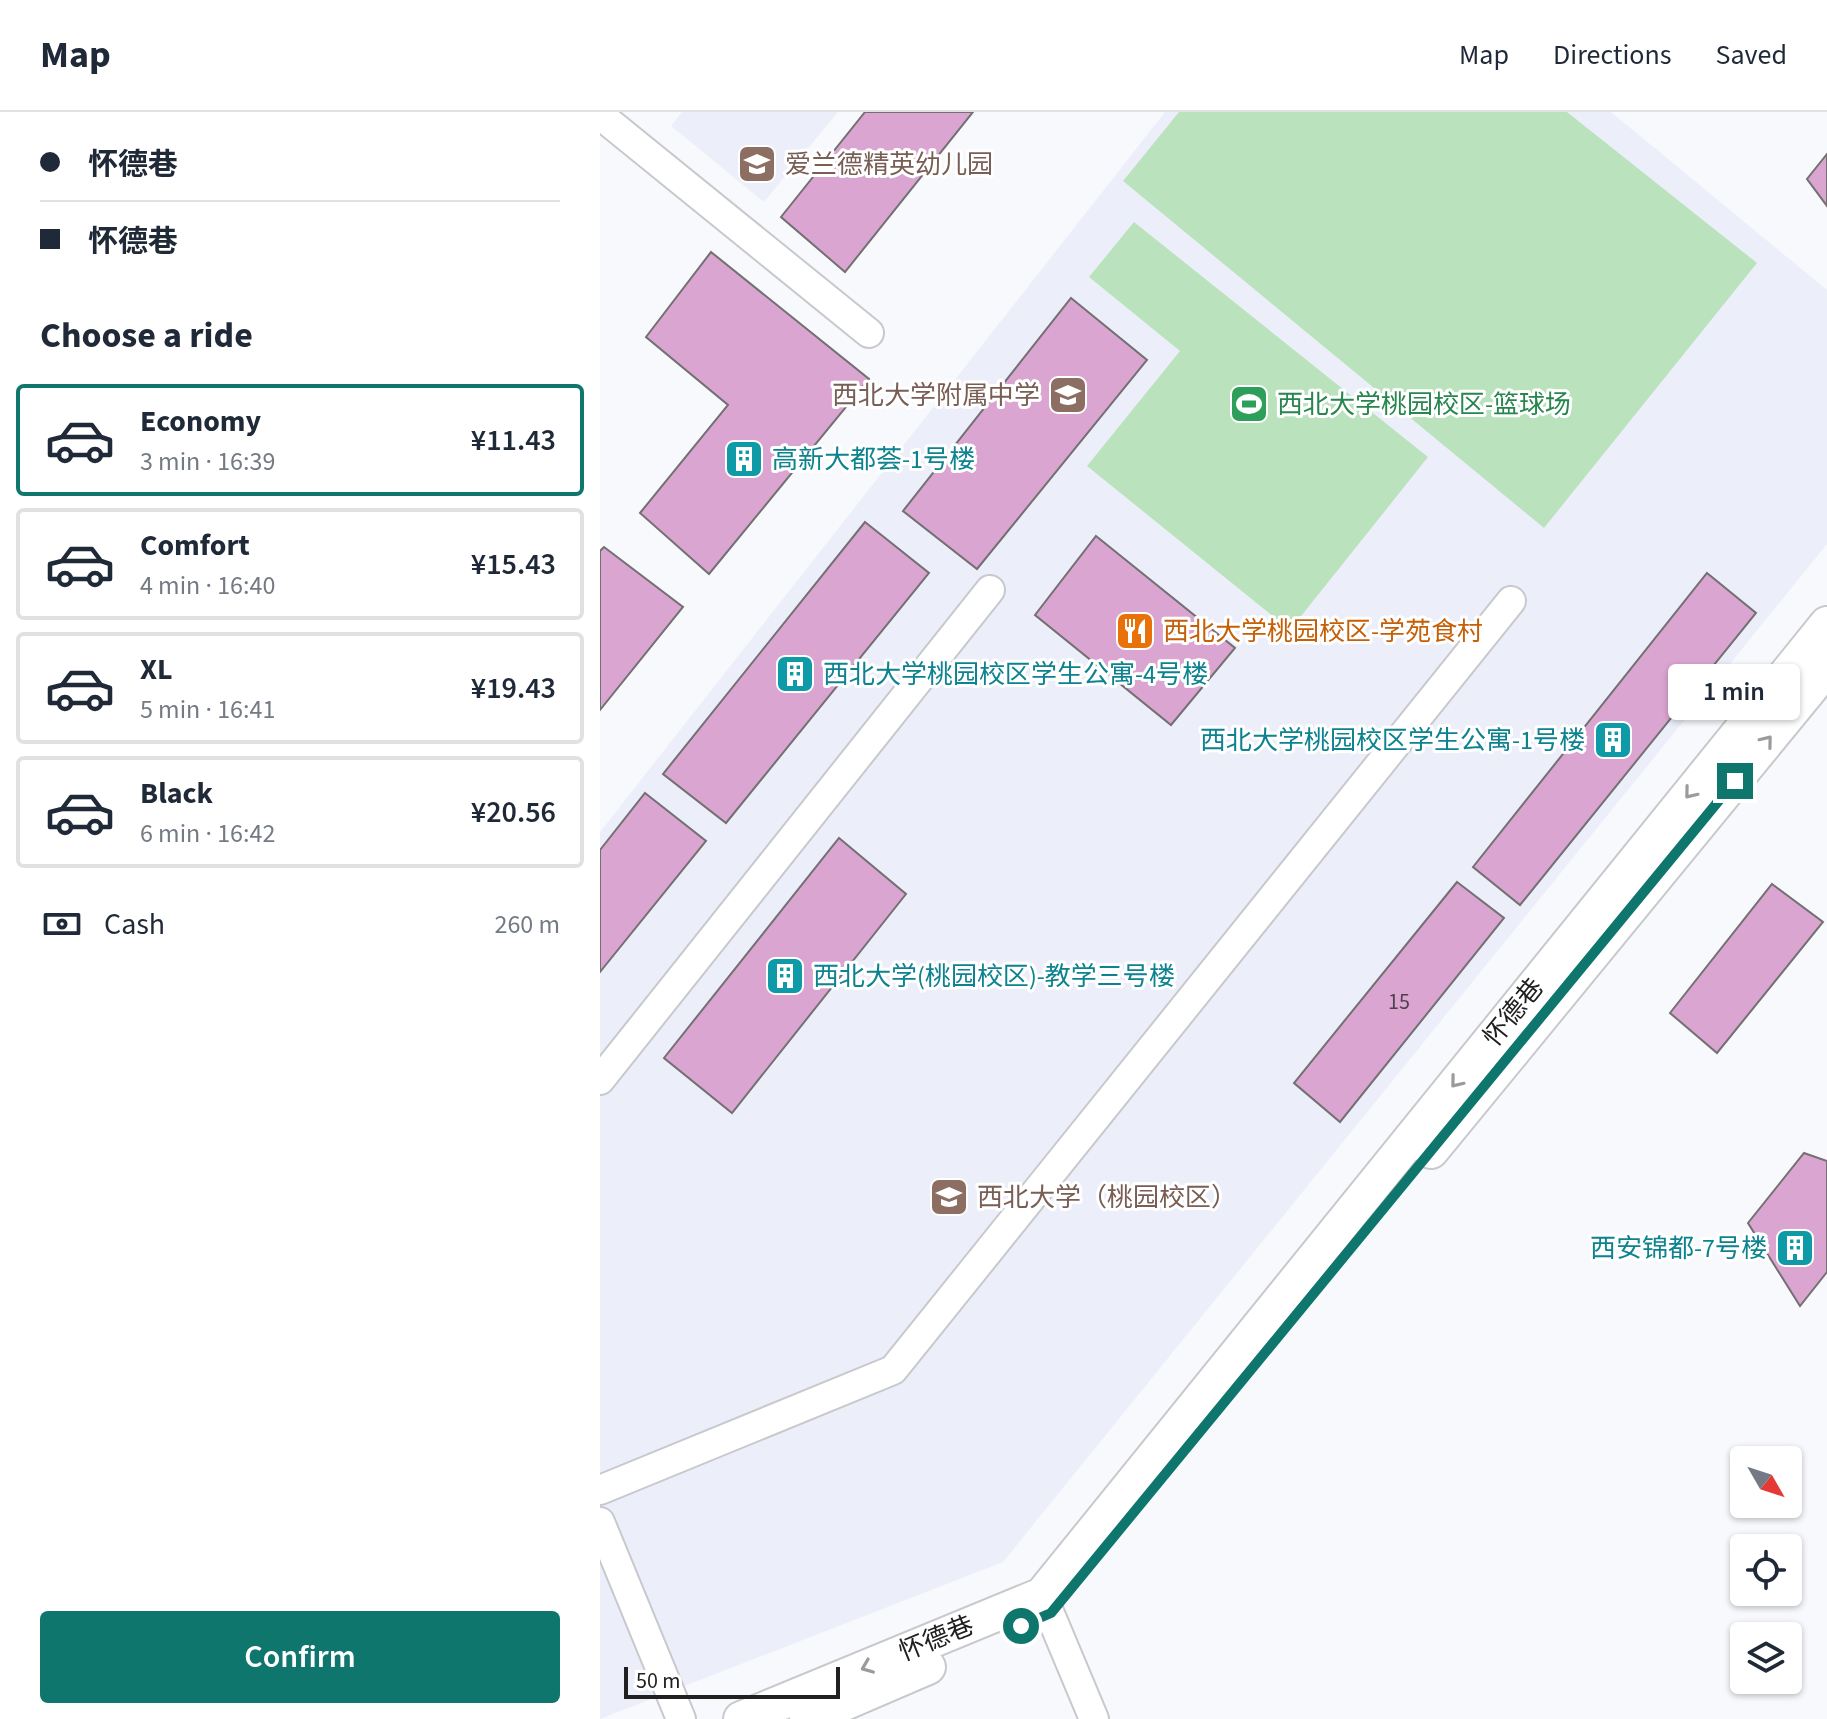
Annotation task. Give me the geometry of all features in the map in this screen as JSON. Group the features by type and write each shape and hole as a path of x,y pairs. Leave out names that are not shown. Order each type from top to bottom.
{"street":[{"path":"600,115 869,333"},
{"path":"600,1080 990,590"},
{"path":"600,1490 893,1370 1511,601"},
{"name":"怀德巷","path":"741,1719 1046,1604 1827,624"},
{"name":"怀德巷","path":"807,1719 1046,1604 1827,668"},
{"path":"600,1522 681,1719"},
{"path":"1046,1604 1094,1719"}],"shaded area":[{"name":"爱兰德精英幼儿园","path":"682,112 838,112 764,202 671,126"},
{"name":"西北大学（桃园校区）","path":"1165,112 1611,112 1827,290 1827,544 1003,1562 600,1719 600,832"}],"green space":[{"path":"1179,112 1567,112 1757,263 1544,528 1123,181"},
{"name":"西北大学桃园校区-篮球场","path":"1134,222 1428,457 1290,630 1087,466 1180,351 1089,277"}],"building":[{"path":"865,112 973,112 845,272 781,217"},
{"path":"1827,154 1827,206 1807,179"},
{"name":"高新大都荟-1号楼","path":"711,252 869,379 709,574 640,513 728,405 646,337"},
{"path":"1071,298 1147,360 977,569 903,511"},
{"name":"西北大学桃园校区学生公寓-4号楼","path":"865,522 929,573 726,823 663,774"},
{"name":"西北大学桃园校区-学苑食村","path":"1096,536 1235,648 1171,725 1035,615"},
{"path":"604,547 683,607 600,710 600,551"},
{"name":"西北大学桃园校区学生公寓-1号楼","path":"1707,573 1756,613 1520,905 1473,867"},
{"path":"645,793 706,841 600,972 600,850"},
{"name":"西北大学(桃园校区)-教学三号楼","path":"839,838 906,894 732,1113 664,1058"},
{"path":"1457,882 1504,918 1340,1122 1294,1083"},
{"path":"1772,884 1823,922 1717,1053 1670,1013"},
{"name":"西安锦都-7号楼","path":"1804,1153 1827,1161 1827,1272 1800,1306 1748,1223"}],"place":[{"name":"爱兰德精英幼儿园","path":"757,164"},
{"name":"西北大学附属中学","path":"1068,395"},
{"name":"西北大学桃园校区-篮球场","path":"1249,404"},
{"name":"高新大都荟-1号楼","path":"744,459"},
{"name":"西北大学桃园校区-学苑食村","path":"1135,631"},
{"name":"西北大学桃园校区学生公寓-4号楼","path":"795,674"},
{"name":"西北大学桃园校区学生公寓-1号楼","path":"1613,740"},
{"name":"西北大学(桃园校区)-教学三号楼","path":"785,976"},
{"name":"西北大学（桃园校区）","path":"949,1197"},
{"name":"西安锦都-7号楼","path":"1795,1248"}],"route":[{"path":"1021,1626 1051,1613 1735,781"}]}
